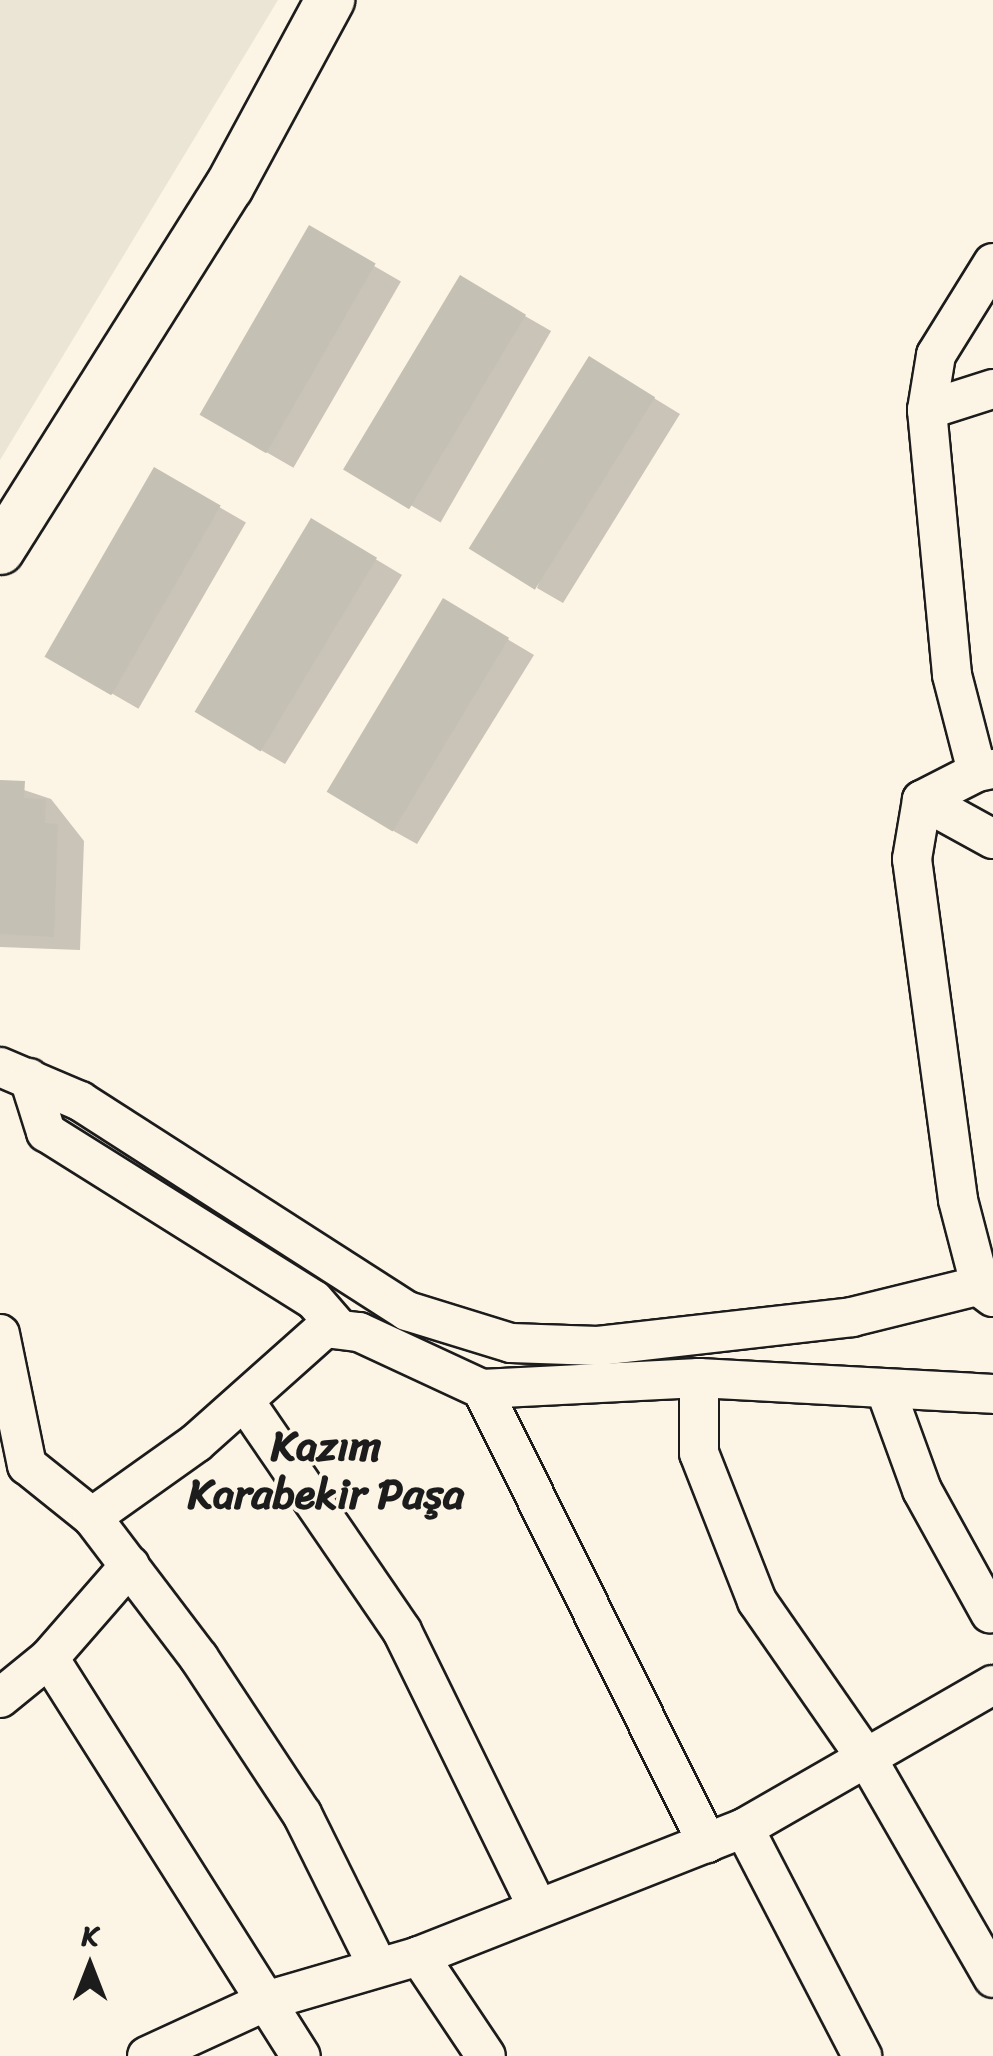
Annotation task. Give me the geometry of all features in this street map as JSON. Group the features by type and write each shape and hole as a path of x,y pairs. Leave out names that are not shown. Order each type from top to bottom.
{"street":[{"path":"0,550 229,187 330,0"},
{"path":"922,800 985,771 952,675 928,410 936,355 993,263"},
{"path":"928,410 993,389"},
{"path":"922,800 993,838"},
{"path":"15,1072 407,1311 511,1343 598,1346 852,1317 989,1289 920,952 912,859 922,800"},
{"path":"15,1072 46,1132 314,1300 337,1326 482,1389 699,1378 993,1394"},
{"path":"92,1517 246,1403 313,1332 337,1326"},
{"path":"0,1334 27,1465 92,1517 130,1564 302,1814 377,1965"},
{"path":"699,1378 699,1453 721,1526 757,1601 869,1762 993,1978"},
{"path":"482,1389 707,1843"},
{"path":"886,1391 922,1490 990,1613"},
{"path":"246,1403 402,1630 538,1909"},
{"path":"0,1698 49,1658 130,1564"},
{"path":"49,1658 301,2056"},
{"path":"147,2056 269,2000 418,1956 744,1828 869,1762 993,1685"},
{"path":"744,1828 862,2056"},
{"path":"418,1956 486,2056"}],"shaded area":[{"path":"0,0 278,0 0,460"}],"building":[{"path":"309,225 376,264 266,453 200,415"},
{"path":"460,275 526,315 409,509 343,470"},
{"path":"589,356 655,397 535,590 469,549"},
{"path":"154,467 221,506 111,695 45,657"},
{"path":"311,518 377,558 261,751 195,712"},
{"path":"443,598 509,638 393,831 327,792"},
{"path":"0,780 25,781 24,798 46,799 45,823 58,824 54,937 0,934"}],"district":[{"name":"Kazım Karabekir Paşa","path":"326,1470"}]}
